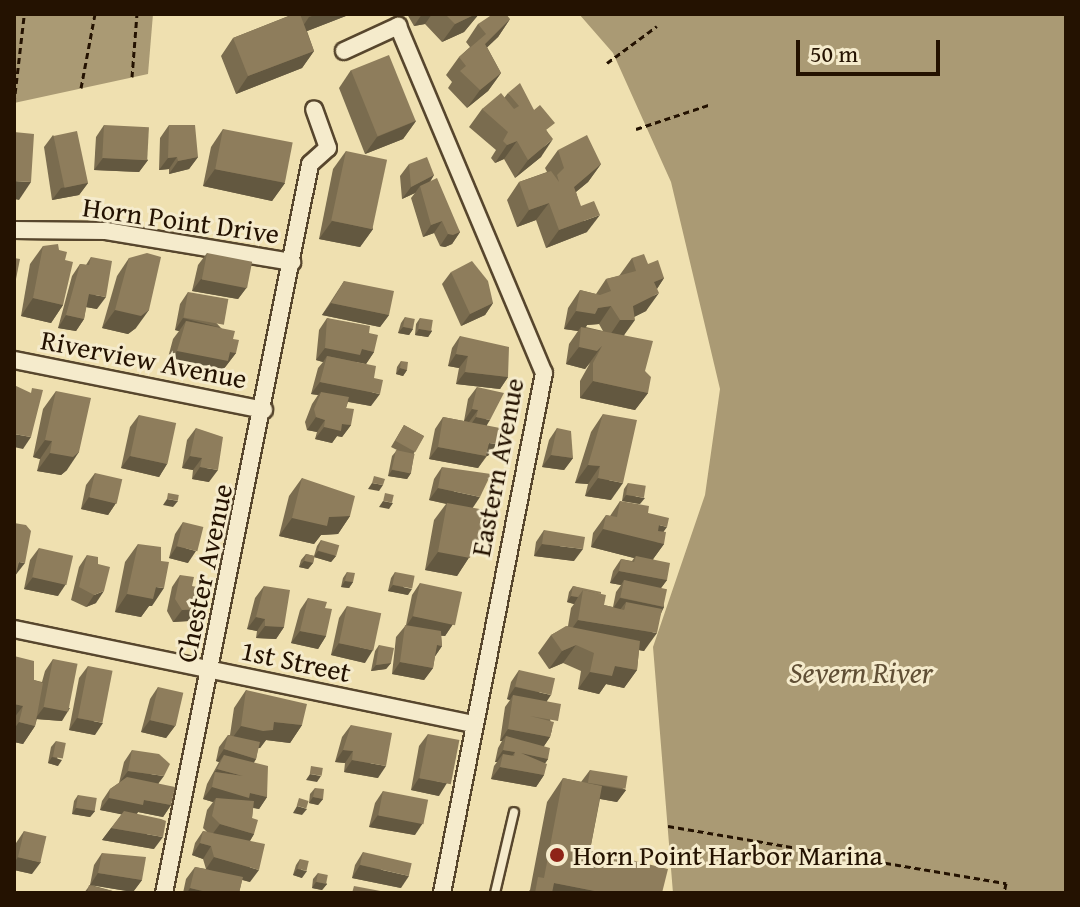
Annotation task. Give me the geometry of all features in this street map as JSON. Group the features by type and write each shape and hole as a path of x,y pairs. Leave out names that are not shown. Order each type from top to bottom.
{"street":[{"name":"Eastern Avenue","path":"344,51 398,26 544,373 442,893"},
{"name":"Chester Avenue","path":"164,893 264,410 310,164 328,148 314,109"},
{"name":"Horn Point Drive","path":"14,230 106,231 292,262"},
{"name":"Riverview Avenue","path":"14,360 264,410"},
{"name":"1st Street","path":"14,629 474,724"}],"lane":[{"path":"495,893 514,812"}],"path":[{"path":"81,88 95,14"},
{"path":"132,77 137,14"},
{"path":"14,103 24,16"},
{"path":"607,63 657,26"},
{"path":"636,129 711,104"},
{"path":"668,826 1006,883 1004,893"}],"water":[{"path":"14,14 153,14 148,74 14,103"},
{"name":"Severn River","path":"579,14 1066,14 1066,893 673,893 653,647 705,495 720,389 671,182 613,53"}],"building":[{"path":"300,14 314,51 248,76 233,38"},
{"path":"445,14 476,14 455,24"},
{"path":"493,14 506,14 510,19 485,44 501,73 480,90 460,71 466,66 459,57 486,34 478,24"},
{"path":"389,55 416,121 378,136 351,70"},
{"path":"520,83 534,110 540,105 555,123 546,130 553,139 528,160 517,141 507,145 503,141 508,132 482,109 501,93 514,109 519,106 508,93"},
{"path":"104,125 149,127 147,160 102,158"},
{"path":"169,125 195,125 198,157 178,161 177,157 168,158"},
{"path":"223,129 293,143 285,183 215,169"},
{"path":"77,131 88,183 65,188 54,136"},
{"path":"14,132 34,134 31,182 14,181"},
{"path":"587,135 601,164 574,187 581,206 594,201 600,215 559,230 549,203 529,210 519,182 551,171 559,182 557,175 564,168 558,150"},
{"path":"346,151 387,160 372,229 331,220"},
{"path":"427,157 434,175 411,187 409,164"},
{"path":"437,178 460,232 453,235 448,234 442,221 431,225 420,186"},
{"path":"58,244 59,250 67,252 65,260 73,262 63,305 33,298 43,246"},
{"path":"147,253 161,257 149,310 141,316 115,310 129,258"},
{"path":"207,253 252,262 247,288 202,280"},
{"path":"644,254 648,264 658,260 664,278 654,282 659,293 633,306 635,320 620,320 611,306 598,308 595,314 576,311 580,290 600,295 611,291 606,279 636,271 632,258"},
{"path":"91,257 112,261 106,297 89,294 84,319 66,315 80,264 89,265"},
{"path":"14,258 20,259 15,284 14,284"},
{"path":"472,261 488,281 493,303 470,314 451,272"},
{"path":"344,281 394,291 389,315 331,303"},
{"path":"188,292 228,299 224,325 183,318"},
{"path":"405,317 415,319 413,329 403,327"},
{"path":"327,318 370,326 369,333 378,335 374,352 362,349 360,355 325,348"},
{"path":"420,318 433,320 431,331 418,329"},
{"path":"186,321 235,331 233,339 239,340 236,353 230,352 228,361 177,351"},
{"path":"581,327 653,341 645,371 651,377 648,393 593,381 593,363 602,346 597,351 579,347"},
{"path":"460,336 509,347 508,377 465,372 468,356 456,354"},
{"path":"327,356 376,366 374,378 383,380 380,394 320,382"},
{"path":"401,361 408,362 407,370 400,368"},
{"path":"14,385 31,393 32,388 43,390 31,437 14,434"},
{"path":"477,387 504,393 490,420 476,417 478,410 472,409"},
{"path":"56,391 91,398 79,452 73,457 50,453 52,441 45,440"},
{"path":"321,392 349,397 346,408 354,409 351,425 342,424 341,431 324,427 325,420 316,417 314,409"},
{"path":"603,414 637,420 623,483 598,478 600,466 588,465"},
{"path":"139,415 176,423 167,464 130,456"},
{"path":"443,417 500,428 497,444 489,443 486,456 438,447"},
{"path":"404,425 424,436 415,452 395,441"},
{"path":"196,428 223,437 218,470 200,467 202,458 190,456"},
{"path":"557,428 571,431 573,458 551,455"},
{"path":"396,450 415,454 410,474 392,470"},
{"path":"442,467 491,474 480,497 438,488"},
{"path":"95,473 122,479 117,504 89,497"},
{"path":"374,476 385,479 383,485 372,483"},
{"path":"302,478 355,496 350,516 329,517 327,526 292,518"},
{"path":"628,483 646,486 644,498 626,495"},
{"path":"168,493 179,495 178,501 167,499"},
{"path":"385,493 394,495 392,503 383,501"},
{"path":"620,501 649,506 648,513 669,518 667,527 659,525 658,531 666,532 664,544 603,529 606,515 617,517"},
{"path":"447,503 485,510 479,542 473,541 470,558 438,552"},
{"path":"183,522 203,527 197,551 177,546"},
{"path":"14,523 26,525 31,531 25,563 19,562 16,574 14,574"},
{"path":"544,530 585,537 583,549 542,544"},
{"path":"321,540 339,545 336,556 318,551"},
{"path":"138,544 161,547 161,561 169,562 164,588 156,587 153,599 127,594"},
{"path":"39,548 73,556 66,585 32,577"},
{"path":"306,554 315,556 313,563 304,561"},
{"path":"87,555 98,557 98,564 110,567 104,591 94,595 79,587"},
{"path":"636,556 670,563 667,580 619,571 621,559 634,562"},
{"path":"347,572 355,573 353,582 345,581"},
{"path":"395,572 415,576 412,589 393,585"},
{"path":"180,575 194,577 192,586 202,588 198,609 182,610 175,599"},
{"path":"624,580 667,589 663,607 620,598"},
{"path":"420,583 462,592 455,625 413,616"},
{"path":"264,586 290,590 284,627 265,626 265,619 256,617"},
{"path":"573,586 601,594 583,590 578,597 571,596"},
{"path":"583,590 606,595 604,605 624,610 626,602 662,609 657,633 578,620"},
{"path":"308,598 327,602 325,608 332,609 326,636 300,631"},
{"path":"347,606 381,613 373,650 339,643"},
{"path":"405,625 441,631 442,646 437,645 433,668 400,662"},
{"path":"566,626 640,641 637,670 615,666 612,676 590,672 594,653 576,645 562,651 551,635"},
{"path":"379,645 394,648 391,663 376,665"},
{"path":"14,656 34,661 34,680 43,683 35,726 19,722 23,706 14,704"},
{"path":"53,659 78,664 68,712 44,707"},
{"path":"88,666 113,671 102,723 78,718"},
{"path":"519,670 555,678 551,695 515,687"},
{"path":"158,687 183,693 176,726 150,720"},
{"path":"246,690 307,704 302,725 274,722 273,730 263,731 241,726"},
{"path":"513,695 561,704 558,721 530,716 554,722 550,737 508,729"},
{"path":"351,725 392,733 386,766 352,760 353,751 343,750"},
{"path":"428,734 459,740 451,784 419,778"},
{"path":"228,735 260,742 256,759 224,749"},
{"path":"506,736 550,748 548,759 521,753 547,764 544,775 500,767 503,754 514,756 515,752 503,750"},
{"path":"56,741 66,743 63,759 53,757"},
{"path":"132,750 159,754 170,764 164,776 128,771"},
{"path":"224,755 268,766 267,797 250,793 249,798 212,787 215,772 243,776 217,769"},
{"path":"311,766 323,768 322,776 310,774"},
{"path":"590,770 628,776 625,789 588,783"},
{"path":"127,777 175,787 171,805 144,800 143,805 109,798 110,789"},
{"path":"563,778 602,786 590,850 668,869 662,893 605,893 554,883 552,893 535,893 538,877 544,878"},
{"path":"315,788 324,789 323,799 313,797"},
{"path":"383,791 428,800 423,824 378,816"},
{"path":"78,795 97,798 95,811 76,808"},
{"path":"216,798 254,801 252,818 258,820 254,834 220,824 212,816"},
{"path":"299,798 309,801 306,809 297,806"},
{"path":"124,811 166,821 163,837 111,828"},
{"path":"24,831 46,836 40,862 18,857"},
{"path":"203,831 265,844 259,870 214,857 211,846 200,843"},
{"path":"363,852 412,863 409,876 360,865"},
{"path":"102,853 146,857 142,880 98,873"},
{"path":"300,859 309,861 307,871 298,869"},
{"path":"195,867 243,877 239,893 211,893 190,888"},
{"path":"318,873 328,875 326,884 316,882"},
{"path":"89,885 120,893 87,893"},
{"path":"354,886 391,893 352,893"}],"place":[{"name":"Horn Point Harbor Marina","path":"557,855"}]}
